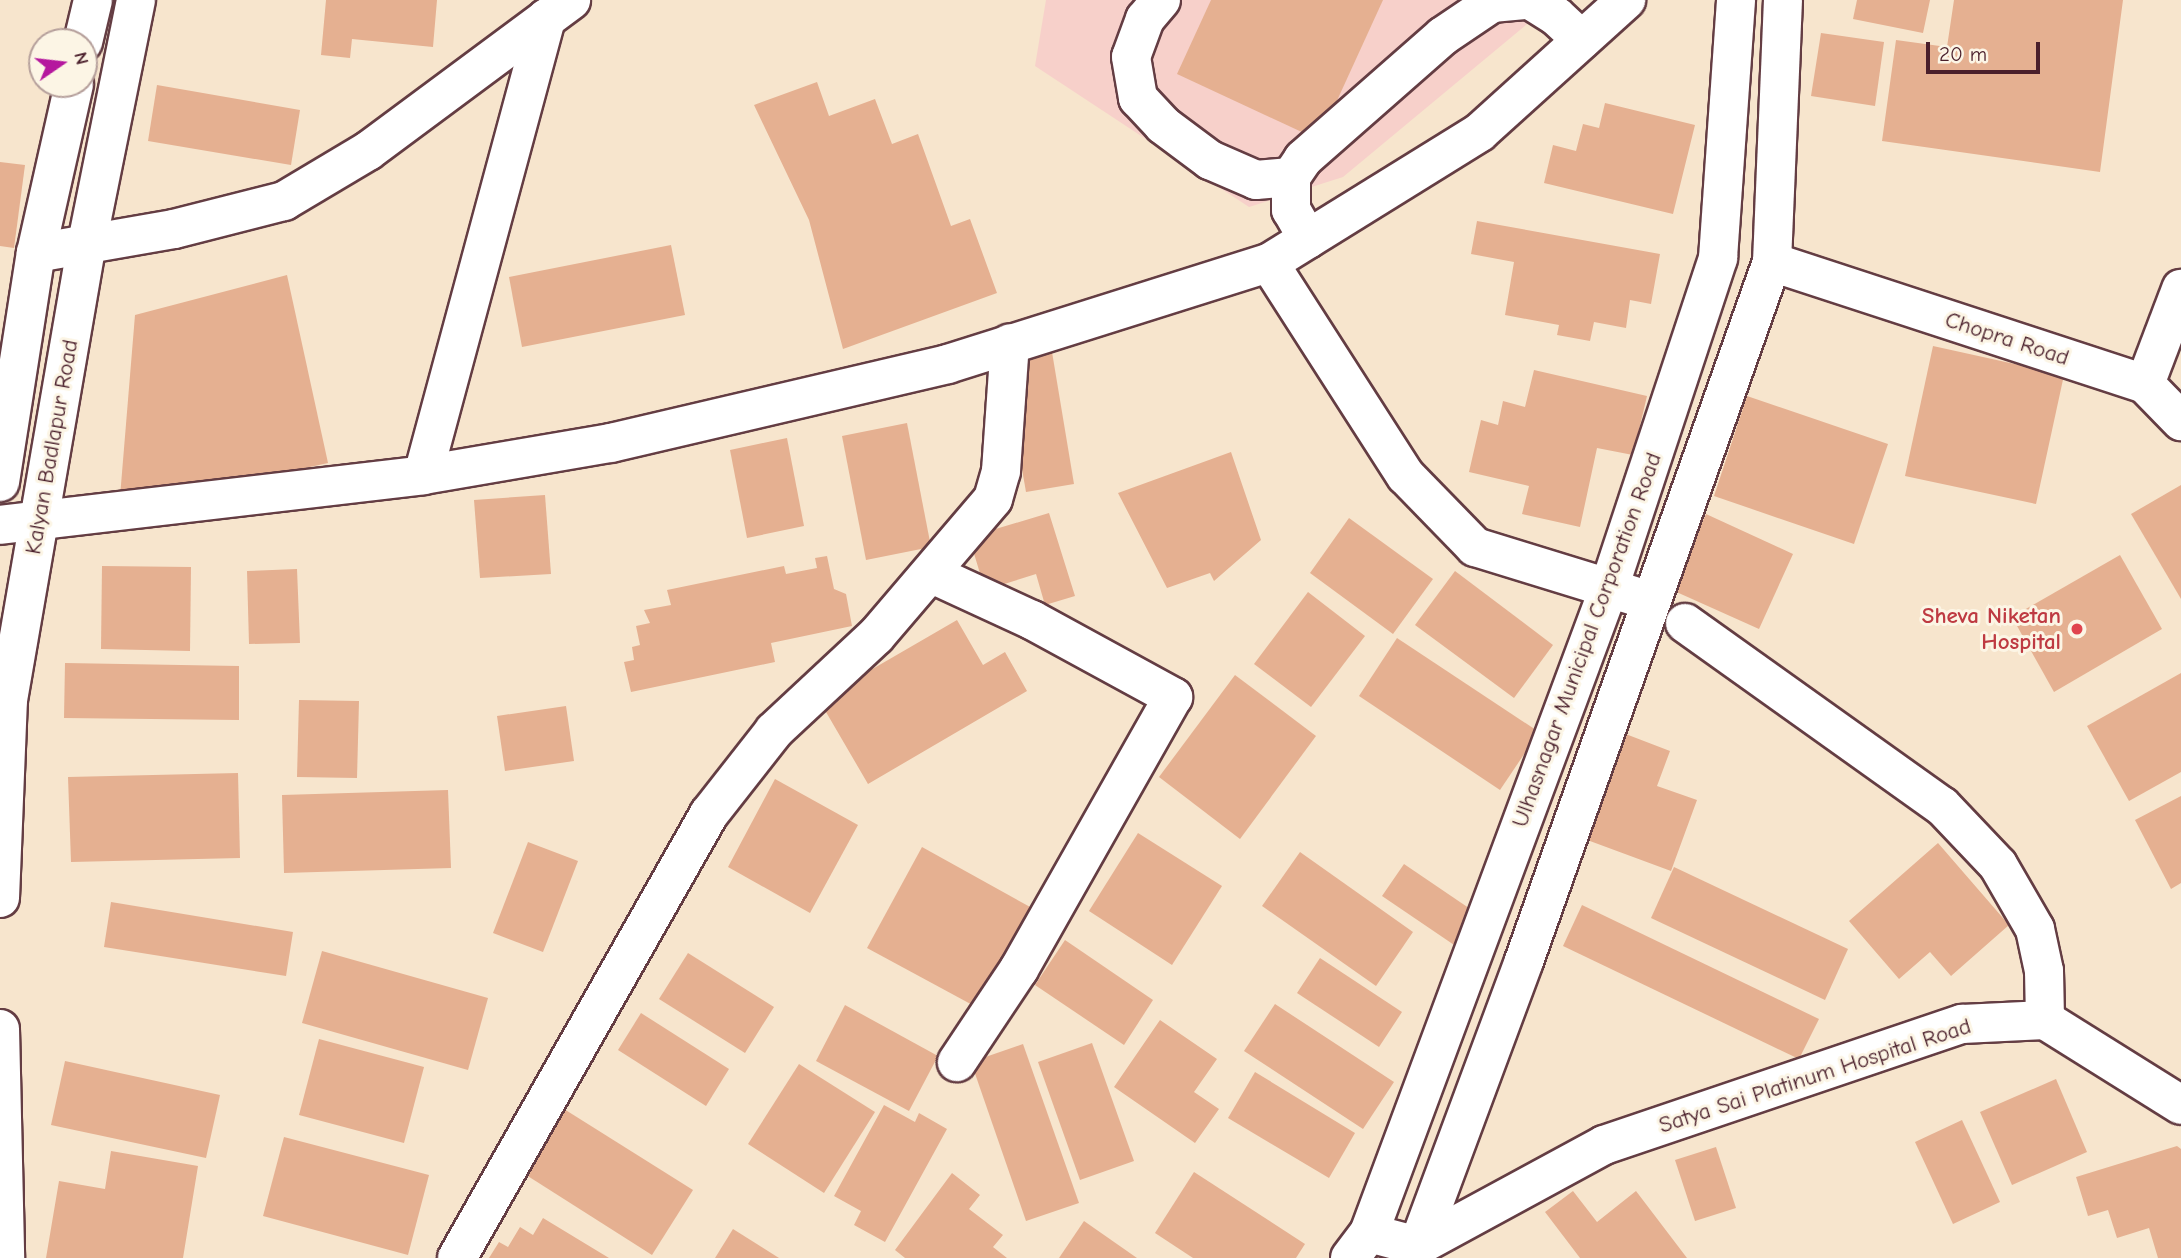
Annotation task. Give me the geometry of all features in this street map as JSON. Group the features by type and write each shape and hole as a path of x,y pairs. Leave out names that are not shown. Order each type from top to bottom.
{"street":[{"path":"86,28 93,0"},
{"name":"Kalyan Badlapur Road","path":"0,898 8,700 87,243 136,0"},
{"path":"1161,0 1145,19 1131,57 1138,98 1163,125 1210,160 1255,180 1291,177"},
{"path":"1308,239 1291,209 1291,177 1303,159 1443,36 1492,3 1531,0 1570,19"},
{"path":"0,525 423,475 611,443 948,364 1269,263 1480,132 1570,19 1626,0"},
{"name":"Ulhasnagar Municipal Corporation Road","path":"1359,1246 1609,588 1718,258 1736,0"},
{"name":"Ulhasnagar Municipal Corporation Road","path":"1413,1252 1524,961 1772,262 1783,0"},
{"path":"36,253 174,229 284,201 368,151 558,9"},
{"path":"423,475 558,9"},
{"name":"Kalyan Badlapur Road","path":"0,482 36,253 71,98"},
{"name":"Chopra Road","path":"1772,262 2144,384"},
{"path":"1269,263 1406,476 1475,547 1650,601"},
{"path":"2181,289 2144,384 2181,421"},
{"path":"457,1258 709,814 774,731 876,636 932,574 993,499 1001,471 1010,343"},
{"path":"932,574 1032,620 1173,697 1019,969 957,1062"},
{"path":"1685,623 1942,806 1998,865 2035,929 2044,971 2045,1020 2181,1105"},
{"name":"Satya Sai Platinum Hospital Road","path":"1413,1252 1604,1145 1962,1024 2045,1020"},
{"path":"0,1029 5,1258"},
{"path":"1359,1246 1413,1252"}],"shaded area":[{"path":"1046,0 1556,0 1343,177 1249,207 1035,66"}],"building":[{"path":"326,0 437,0 433,47 352,39 350,58 321,55"},
{"path":"1211,0 1383,0 1319,140 1177,74"},
{"path":"1857,0 1930,0 1923,33 1853,19"},
{"path":"1954,0 2123,0 2100,172 1882,141 1896,40 1947,47"},
{"path":"1821,33 1884,42 1875,106 1811,96"},
{"path":"817,82 829,116 875,99 892,144 918,134 951,226 970,219 997,293 843,349 809,220 754,105"},
{"path":"157,85 300,110 291,165 148,141"},
{"path":"1605,103 1695,125 1673,214 1544,183 1553,145 1576,151 1583,124 1599,128"},
{"path":"0,162 25,165 14,248 0,246"},
{"path":"1477,221 1660,254 1651,304 1630,300 1626,328 1594,322 1590,341 1557,335 1559,325 1505,315 1514,262 1471,254"},
{"path":"671,245 685,315 522,347 509,277"},
{"path":"287,275 328,463 119,509 135,315"},
{"path":"1050,340 1074,484 1026,492 1010,400 1029,345"},
{"path":"1933,346 2064,375 2036,504 1905,476"},
{"path":"1534,370 1647,396 1633,455 1597,448 1580,527 1522,514 1529,486 1469,472 1481,420 1498,425 1503,401 1525,407"},
{"path":"1747,396 1888,444 1854,544 1714,496"},
{"path":"907,423 931,547 866,560 842,436"},
{"path":"787,438 804,526 747,538 730,450"},
{"path":"1231,452 1261,540 1214,581 1210,573 1167,588 1118,493"},
{"path":"2181,485 2181,599 2131,514"},
{"path":"545,495 551,574 480,578 474,500"},
{"path":"1049,513 1075,596 1045,605 1036,574 985,590 969,537"},
{"path":"1706,514 1793,554 1759,629 1672,590"},
{"path":"1349,518 1433,579 1393,634 1310,573"},
{"path":"2120,555 2162,629 2054,692 2012,617"},
{"path":"827,556 834,589 846,594 852,626 771,643 775,662 631,692 624,662 634,660 632,647 640,645 636,626 650,623 644,610 671,605 667,590 784,566 786,574 817,568 815,558"},
{"path":"102,566 191,567 190,651 101,649"},
{"path":"297,569 300,643 249,644 247,571"},
{"path":"1455,571 1553,645 1514,698 1415,625"},
{"path":"1308,592 1365,636 1311,707 1254,664"},
{"path":"957,620 983,665 1005,652 1027,691 868,784 819,700"},
{"path":"1397,638 1539,732 1500,790 1359,696"},
{"path":"65,663 239,666 239,720 64,718"},
{"path":"2181,673 2181,772 2129,801 2087,726"},
{"path":"1235,675 1316,736 1240,839 1159,777"},
{"path":"299,700 359,701 357,778 297,777"},
{"path":"566,706 574,761 505,771 497,716"},
{"path":"1610,728 1670,751 1657,786 1697,800 1671,871 1571,834"},
{"path":"238,773 240,858 71,862 68,777"},
{"path":"775,779 858,825 810,913 728,867"},
{"path":"448,790 451,868 284,873 282,795"},
{"path":"2181,796 2181,883 2171,889 2135,820"},
{"path":"1138,833 1222,886 1172,965 1089,911"},
{"path":"528,842 578,861 543,952 493,933"},
{"path":"1938,843 2009,925 1951,976 1930,952 1899,979 1849,921"},
{"path":"922,847 1032,908 978,1008 867,948"},
{"path":"1300,852 1413,932 1376,986 1262,906"},
{"path":"1404,864 1485,919 1463,951 1382,896"},
{"path":"1674,867 1848,949 1825,1000 1651,918"},
{"path":"111,902 293,932 286,976 104,947"},
{"path":"1582,905 1819,1019 1799,1059 1563,946"},
{"path":"1065,940 1153,1000 1124,1045 1035,985"},
{"path":"322,951 488,998 468,1070 302,1023"},
{"path":"688,953 774,1007 745,1053 659,999"},
{"path":"1320,958 1402,1012 1379,1047 1297,993"},
{"path":"1275,1004 1394,1082 1363,1129 1244,1051"},
{"path":"845,1005 938,1056 909,1111 816,1061"},
{"path":"641,1013 729,1069 706,1106 618,1050"},
{"path":"1160,1020 1217,1059 1194,1092 1219,1109 1195,1143 1114,1087"},
{"path":"319,1039 424,1067 404,1143 299,1115"},
{"path":"1092,1043 1134,1161 1080,1180 1038,1062"},
{"path":"1023,1044 1079,1203 1026,1221 971,1062"},
{"path":"65,1061 220,1095 206,1158 51,1125"},
{"path":"799,1064 875,1112 824,1193 748,1144"},
{"path":"1255,1072 1355,1133 1329,1178 1228,1118"},
{"path":"2056,1079 2087,1152 2012,1185 1980,1112"},
{"path":"884,1105 915,1122 919,1113 947,1129 885,1242 854,1225 861,1211 834,1196"},
{"path":"564,1109 693,1190 652,1255 523,1173"},
{"path":"1962,1120 2000,1202 1953,1224 1915,1142"},
{"path":"284,1137 429,1175 408,1255 263,1216"},
{"path":"2177,1146 2181,1149 2181,1258 2158,1258 2149,1228 2117,1238 2108,1210 2088,1216 2076,1177"},
{"path":"1716,1147 1736,1208 1695,1221 1675,1160"},
{"path":"111,1151 198,1166 183,1258 46,1258 59,1181 105,1189"},
{"path":"1194,1172 1305,1244 1296,1258 1193,1258 1155,1233"},
{"path":"952,1173 980,1195 969,1209 1003,1235 993,1247 1007,1258 905,1258 895,1250"},
{"path":"1573,1191 1597,1222 1636,1191 1687,1258 1580,1258 1545,1212"},
{"path":"543,1218 609,1258 489,1258 499,1242 508,1247 520,1227 533,1235"},
{"path":"1084,1221 1137,1258 1059,1258"},
{"path":"733,1229 779,1258 715,1258"}],"place":[{"name":"Sheva Niketan Hospital","path":"2077,629"}]}
